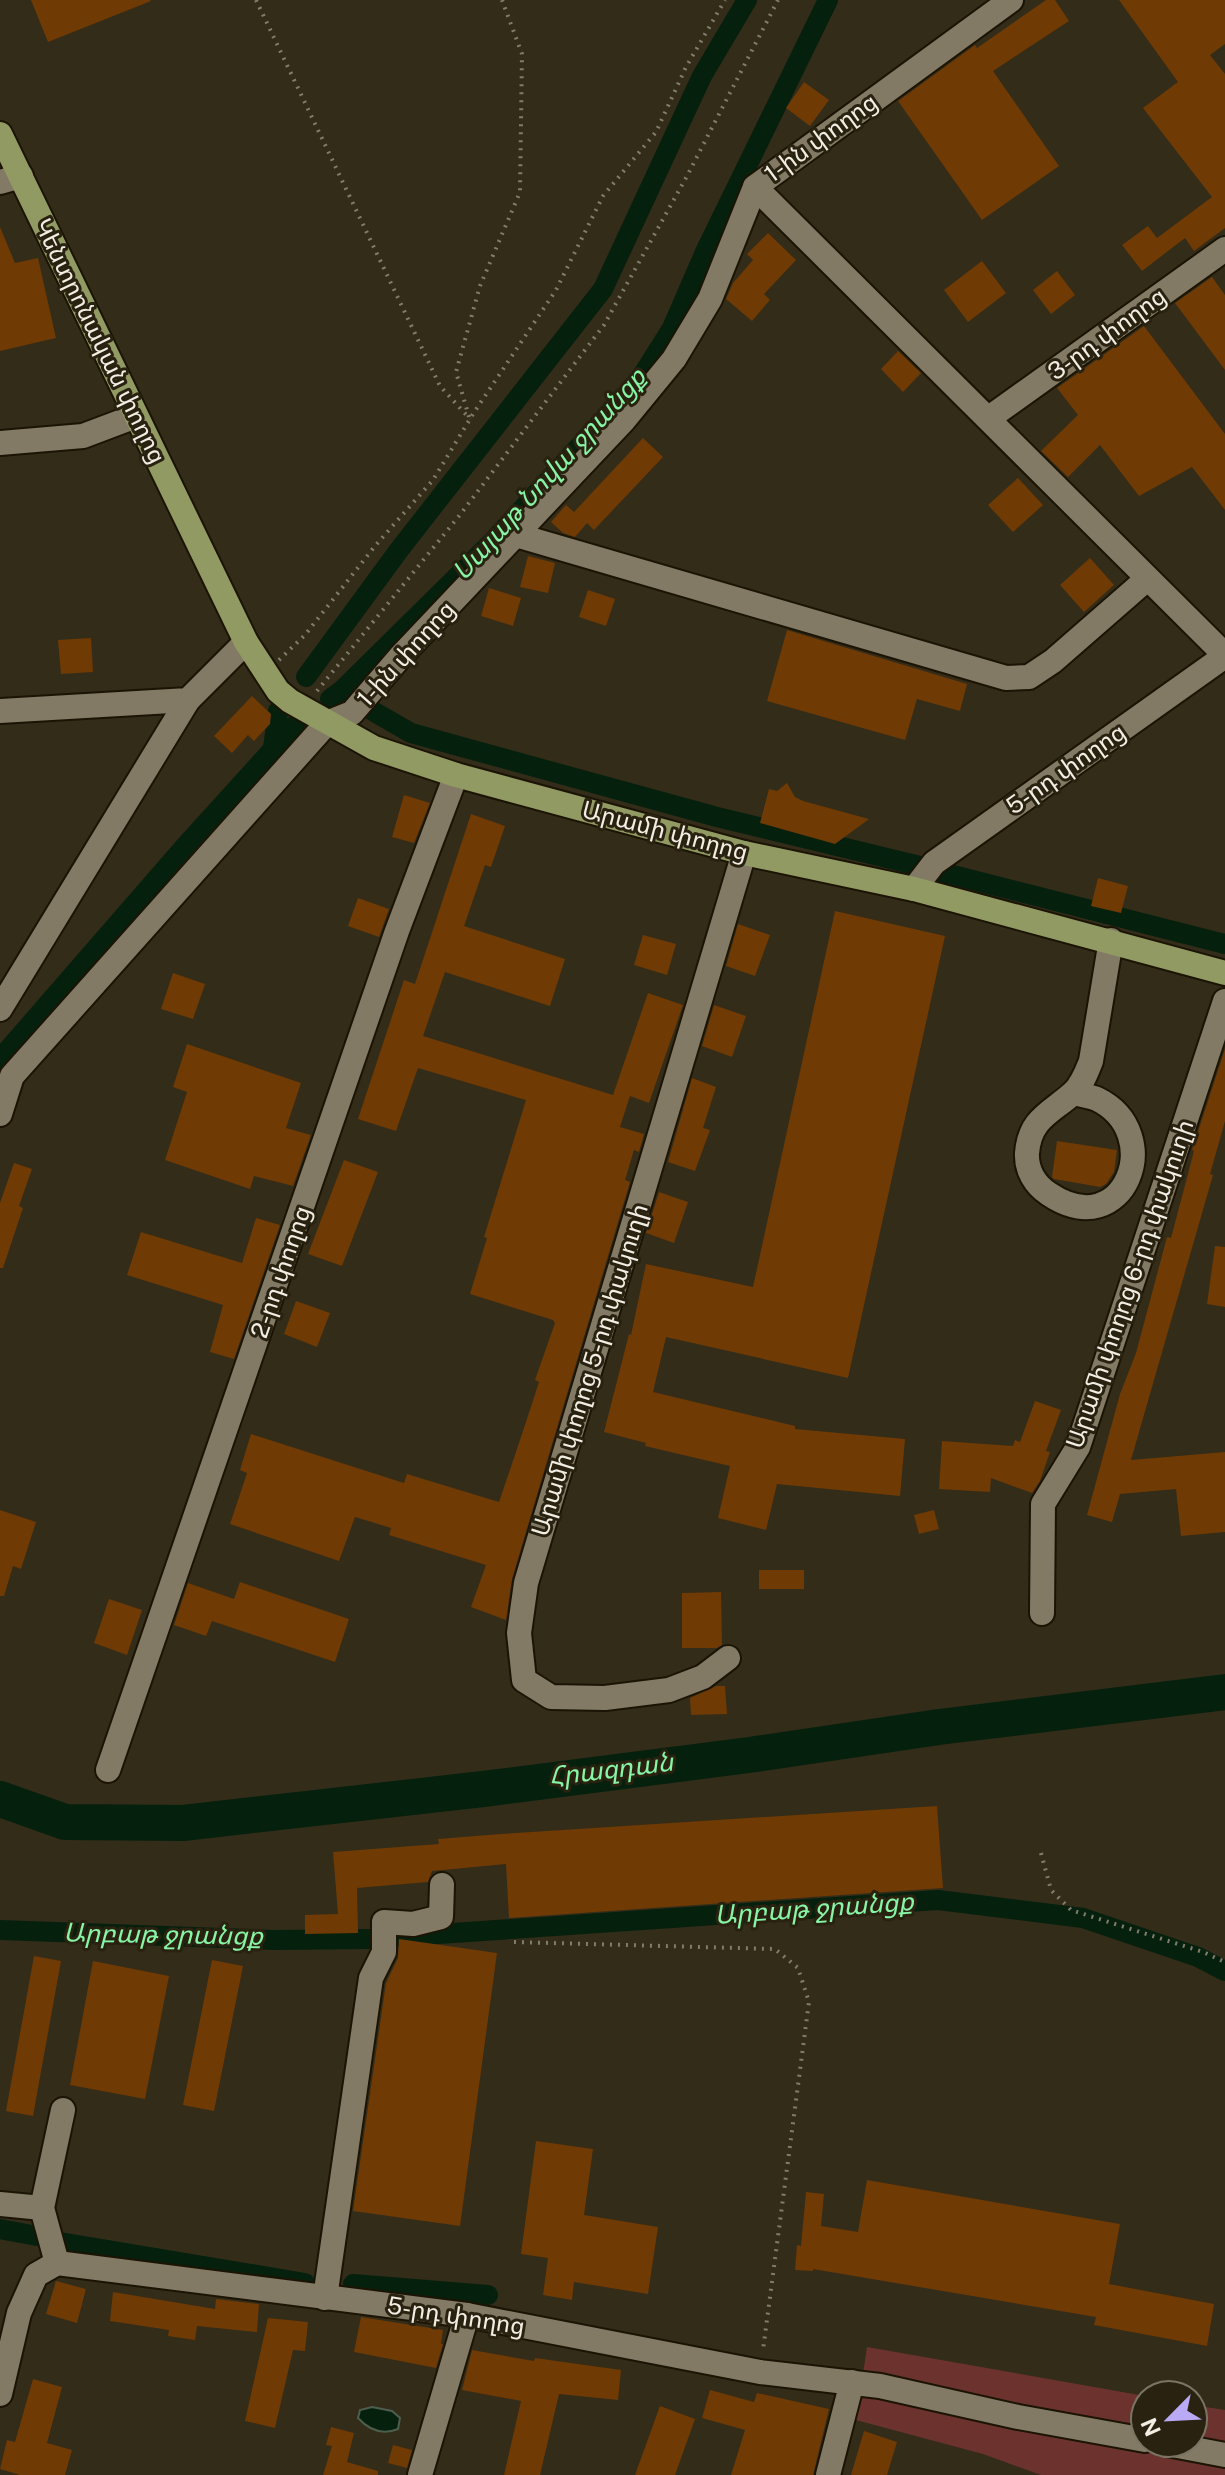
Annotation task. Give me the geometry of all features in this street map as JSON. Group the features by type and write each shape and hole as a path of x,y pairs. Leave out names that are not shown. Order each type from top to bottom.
{"main road":[{"name":"Կենտրոնական փողոց","path":"0,134 11,179 136,416 199,548"},
{"name":"Արամի փողոց","path":"199,548 246,642 278,691 303,709 374,748 456,775 744,853 914,889 1225,973"}],"street":[{"name":"1-ին փողոց","path":"0,1114 12,1076 327,723 352,713 400,657 624,420 674,359 710,299 755,187 1011,0"},
{"path":"755,187 1225,656"},
{"name":"3-րդ փողոց","path":"989,418 1225,249"},
{"path":"0,443 83,436 136,416"},
{"path":"516,535 1006,678 1029,677 1053,661 1147,579"},
{"path":"0,1009 188,700 246,642"},
{"name":"5-րդ փողոց","path":"914,889 934,863 1225,656"},
{"path":"0,711 188,700"},
{"name":"2-րդ փողոց","path":"108,1770 397,931 456,775"},
{"name":"Արամի փողոց 5-րդ փակուղի","path":"728,1658 703,1677 669,1690 605,1698 551,1697 524,1680 519,1633 526,1583 744,853"},
{"path":"1074,1093 1097,1099 1120,1115 1134,1143 1129,1177 1120,1194 1109,1203 1087,1206 1071,1204 1041,1189 1030,1174 1027,1153 1035,1125 1074,1093 1091,1061 1111,940"},
{"name":"Արամի փողոց 6-րդ փակուղի","path":"1042,1613 1043,1504 1078,1447 1225,1001"},
{"path":"325,2298 371,1978 384,1952 384,1922 413,1924 441,1917 442,1885"},
{"path":"0,2394 19,2313 36,2275 57,2263 42,2208 63,2110"},
{"path":"0,2204 42,2208"},
{"name":"5-րդ փողոց","path":"57,2263 467,2315 760,2372 852,2382 1129,2437"},
{"path":"420,2475 467,2315"},
{"path":"828,2475 852,2382"}],"path":[{"path":"256,0 440,386 470,419"},
{"path":"470,419 456,372 480,286 520,192 522,54 502,0"},
{"path":"266,672 305,635 375,546 433,480 556,290 603,196 656,132 686,67 725,0"},
{"path":"303,709 459,516 604,325 687,176 778,0"},
{"path":"1041,1853 1051,1890 1071,1910 1203,1952 1225,1962"},
{"path":"514,1942 775,1949 798,1968 809,2002 760,2372"}],"shaded area":[{"path":"867,2347 1129,2393 1129,2459 1209,2459 1209,2408 1225,2410 1225,2475 1041,2475 983,2454 856,2420"},
{"path":"372,2407 392,2411 400,2418 398,2429 382,2431 362,2422 358,2418 360,2410"}],"building":[{"path":"31,0 150,0 151,1 48,42"},
{"path":"1046,0 1055,0 1069,21 993,71 1059,166 982,220 898,101 975,45 977,48"},
{"path":"1119,0 1225,0 1225,44 1210,55 1225,74 1225,228 1194,251 1185,238 1142,271 1122,245 1148,226 1157,238 1212,197 1143,108 1178,82"},
{"path":"804,82 829,100 810,126 786,108"},
{"path":"0,227 15,263 38,258 56,338 0,351"},
{"path":"768,233 796,260 764,294 770,300 752,321 726,299 733,283 753,260 747,254"},
{"path":"982,261 1006,293 968,322 944,290"},
{"path":"1057,271 1075,295 1051,314 1033,290"},
{"path":"1212,277 1225,295 1225,370 1175,303"},
{"path":"1144,326 1225,434 1225,510 1192,467 1139,496 1100,445 1068,477 1041,451 1078,415 1057,388"},
{"path":"898,351 921,373 903,392 881,369"},
{"path":"643,438 663,457 594,530 587,523 575,537 563,533 551,522 566,505 574,512"},
{"path":"1018,478 1043,505 1013,532 988,505"},
{"path":"528,556 555,563 548,593 520,587"},
{"path":"1090,558 1114,585 1084,612 1060,585"},
{"path":"489,588 521,598 513,626 481,616"},
{"path":"588,590 615,599 606,626 579,617"},
{"path":"787,630 967,684 960,711 917,699 905,740 767,701"},
{"path":"91,638 93,672 61,674 58,640"},
{"path":"252,696 271,714 270,724 254,741 248,735 232,753 214,736"},
{"path":"787,783 795,797 803,801 869,819 835,844 760,823 769,789 777,791"},
{"path":"404,795 430,803 414,843 392,837"},
{"path":"471,814 505,826 491,867 485,865 464,926 565,959 550,1006 445,972 423,1036 613,1095 648,993 683,1005 649,1103 630,1096 620,1127 644,1134 639,1152 634,1150 625,1180 630,1182 512,1579 506,1620 471,1607 486,1565 389,1535 391,1528 355,1517 339,1561 230,1524 247,1473 240,1470 251,1434 404,1483 407,1474 499,1502 555,1323 470,1294 526,1100 418,1068 396,1131 358,1119 404,980 415,984"},
{"path":"1098,878 1128,886 1121,913 1091,906"},
{"path":"358,898 389,909 379,937 348,926"},
{"path":"835,911 945,936 848,1378 666,1337 653,1392 795,1426 795,1429 905,1439 900,1496 777,1484 766,1530 718,1518 730,1466 645,1446 646,1443 604,1432 631,1335 646,1264 753,1287"},
{"path":"738,924 770,935 755,976 726,966"},
{"path":"643,935 676,944 667,975 634,965"},
{"path":"173,973 205,984 193,1019 161,1009"},
{"path":"714,1005 746,1016 732,1057 702,1046"},
{"path":"187,1044 301,1083 286,1128 311,1135 293,1186 254,1176 250,1189 165,1160 187,1092 173,1087"},
{"path":"1225,1049 1225,1121 1210,1174 1213,1175 1131,1460 1225,1452 1225,1532 1181,1536 1176,1489 1120,1494 1112,1522 1087,1515 1167,1237 1171,1238 1192,1150"},
{"path":"692,1078 716,1087 703,1128 710,1130 695,1171 668,1162"},
{"path":"1057,1141 1117,1150 1114,1172 1106,1184 1100,1187 1054,1179"},
{"path":"344,1160 378,1172 342,1266 308,1254"},
{"path":"14,1163 32,1169 19,1206 23,1208 3,1268 0,1268 0,1203"},
{"path":"659,1192 688,1202 674,1243 646,1233"},
{"path":"256,1218 280,1225 234,1359 210,1352 223,1305 127,1275 141,1232 242,1263"},
{"path":"1215,1246 1225,1247 1225,1307 1207,1304"},
{"path":"296,1301 330,1313 317,1347 284,1334"},
{"path":"1035,1401 1061,1410 1046,1451 1050,1452 1040,1481 1032,1493 991,1478 990,1492 939,1489 942,1441 1013,1446 1015,1440 1020,1442"},
{"path":"0,1510 36,1522 21,1569 13,1566 4,1596 0,1596"},
{"path":"934,1510 939,1529 919,1534 914,1515"},
{"path":"759,1570 804,1570 804,1589 759,1589"},
{"path":"240,1582 349,1619 335,1662 212,1621 206,1636 174,1625 188,1583 234,1599"},
{"path":"721,1592 722,1645 717,1648 682,1648 682,1593"},
{"path":"109,1599 142,1610 127,1655 94,1643"},
{"path":"716,1686 725,1686 727,1714 691,1715 690,1698"},
{"path":"937,1806 943,1888 509,1918 506,1864 432,1871 428,1882 357,1888 358,1933 305,1934 305,1915 338,1914 333,1852 439,1844 438,1839 501,1834"},
{"path":"399,1939 497,1953 460,2226 353,2211 386,1983 398,1958"},
{"path":"34,1956 61,1961 33,2116 6,2111"},
{"path":"212,1960 243,1966 214,2111 183,2105"},
{"path":"93,1961 169,1976 145,2099 70,2085"},
{"path":"536,2141 593,2149 584,2215 658,2227 648,2294 574,2282 572,2300 543,2295 548,2258 521,2254"},
{"path":"867,2180 1120,2224 1109,2284 1214,2304 1207,2346 1094,2325 1096,2317 813,2269 795,2270 797,2245 801,2246 806,2192 824,2194 821,2226 858,2232"},
{"path":"56,2281 86,2289 77,2323 46,2314"},
{"path":"113,2292 215,2309 216,2299 259,2304 257,2332 197,2326 195,2340 168,2336 169,2330 110,2321"},
{"path":"361,2317 443,2330 443,2344 436,2368 354,2352"},
{"path":"268,2318 308,2322 305,2351 293,2350 275,2428 245,2421"},
{"path":"472,2350 534,2361 535,2358 621,2370 618,2400 559,2394 540,2475 504,2475 521,2401 462,2390"},
{"path":"33,2379 62,2387 47,2443 72,2450 65,2475 20,2475 0,2469 7,2440 15,2442"},
{"path":"710,2390 754,2402 757,2393 829,2409 813,2475 731,2475 745,2430 702,2418"},
{"path":"660,2406 695,2419 675,2475 635,2475"},
{"path":"331,2427 354,2433 347,2462 378,2471 378,2475 323,2475 332,2446 326,2445"},
{"path":"864,2431 897,2442 887,2475 851,2475"},
{"path":"393,2445 412,2450 407,2468 388,2463"}],"waterway":[{"name":"Սայաթ Նովա ջրանցք","path":"306,677 399,550 603,289 702,76 747,0"},
{"name":"Սայաթ Նովա ջրանցք","path":"330,699 493,541 638,382 672,328 705,252 828,0"},
{"path":"364,706 411,733 717,817 920,866"},
{"name":"Սայաթ Նովա ջրանցք","path":"273,748 278,711"},
{"name":"Սայաթ Նովա ջրանցք","path":"0,1059 295,725"},
{"path":"941,872 1225,944"},
{"name":"Հրազդան","path":"0,1799 65,1822 183,1823 483,1789 1225,1692"},
{"name":"Արբաթ ջրանցք","path":"394,1937 938,1900 1083,1918 1198,1957 1225,1971"},
{"name":"Արբաթ ջրանցք","path":"0,1930 274,1940 374,1939"},
{"path":"0,2229 37,2236"},
{"path":"60,2242 305,2283"},
{"path":"353,2284 488,2295"}]}
